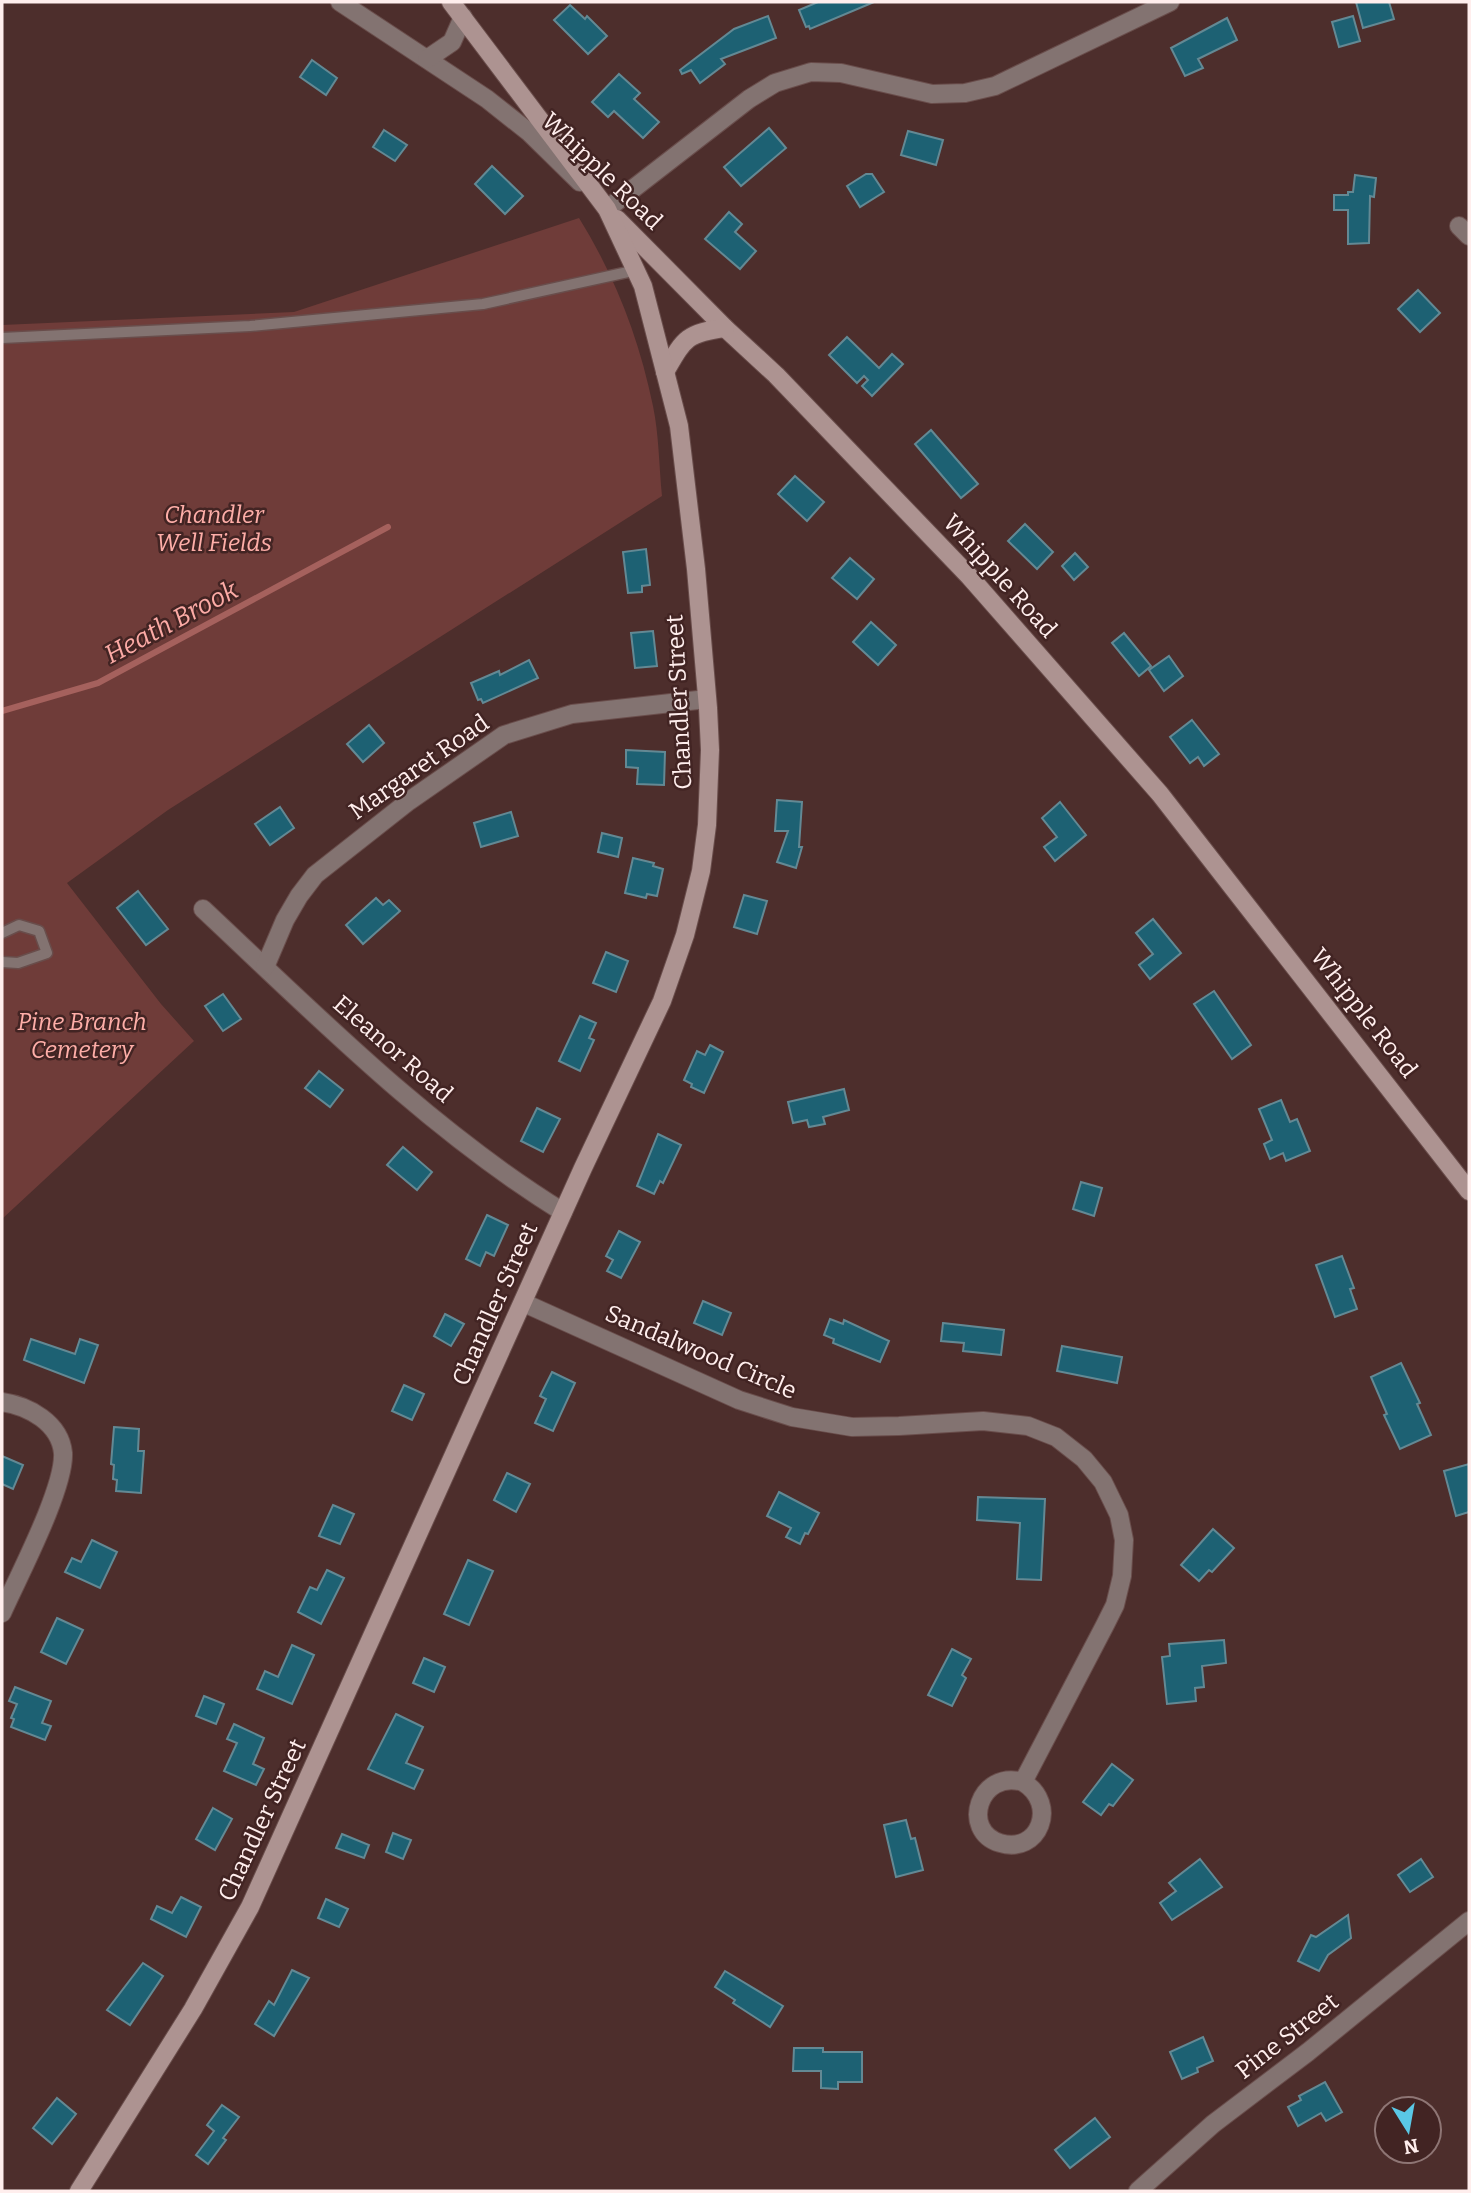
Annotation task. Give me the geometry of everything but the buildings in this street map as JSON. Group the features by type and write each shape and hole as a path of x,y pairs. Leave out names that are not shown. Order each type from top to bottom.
{"main road":[{"name":"Chandler Street","path":"79,2191 193,2009 250,1907 662,1001 685,935 701,871 707,825 710,750 696,569 679,426 643,286 607,209 451,2"},
{"name":"Whipple Road","path":"607,209 725,328 785,384 970,576 1160,794 1469,1191"},
{"path":"665,372 681,344 699,331 725,328"}],"street":[{"name":"Whipple Road","path":"340,2 487,99 530,133 607,209"},
{"path":"607,209 749,99 775,83 811,72 841,73 932,94 965,93 995,86 1170,2"},
{"path":"427,59 452,42 463,17"},
{"name":"Margaret Road","path":"265,967 285,920 315,875 409,801 504,735 572,714 707,699"},
{"name":"Eleanor Road","path":"203,909 363,1056 478,1155 564,1212"},
{"name":"Sandalwood Circle","path":"524,1303 739,1400 792,1417 852,1427 983,1421 1028,1426 1056,1437 1084,1459 1104,1482 1119,1515 1124,1553 1120,1587 1105,1625 1023,1782"},
{"path":"2,1402 19,1406 50,1425 59,1439 63,1454 56,1490 2,1613"},
{"name":"Pine Street","path":"1138,2191 1213,2124 1308,2052 1469,1922"}],"lane":[{"path":"2,338 250,326 483,304 637,270"},
{"path":"2,933 19,925 39,932 47,953 18,963 2,962"}],"green space":[{"name":"Chandler Well Fields","path":"579,218 615,285 641,356 655,417 662,496 168,810 67,883 161,1004 194,1041 2,1219 2,325 294,312"}],"waterway":[{"name":"Heath Brook","path":"2,711 98,683 388,527"}],"park label":[{"name":"Pine Branch Cemetery","path":"82,1036"}]}
